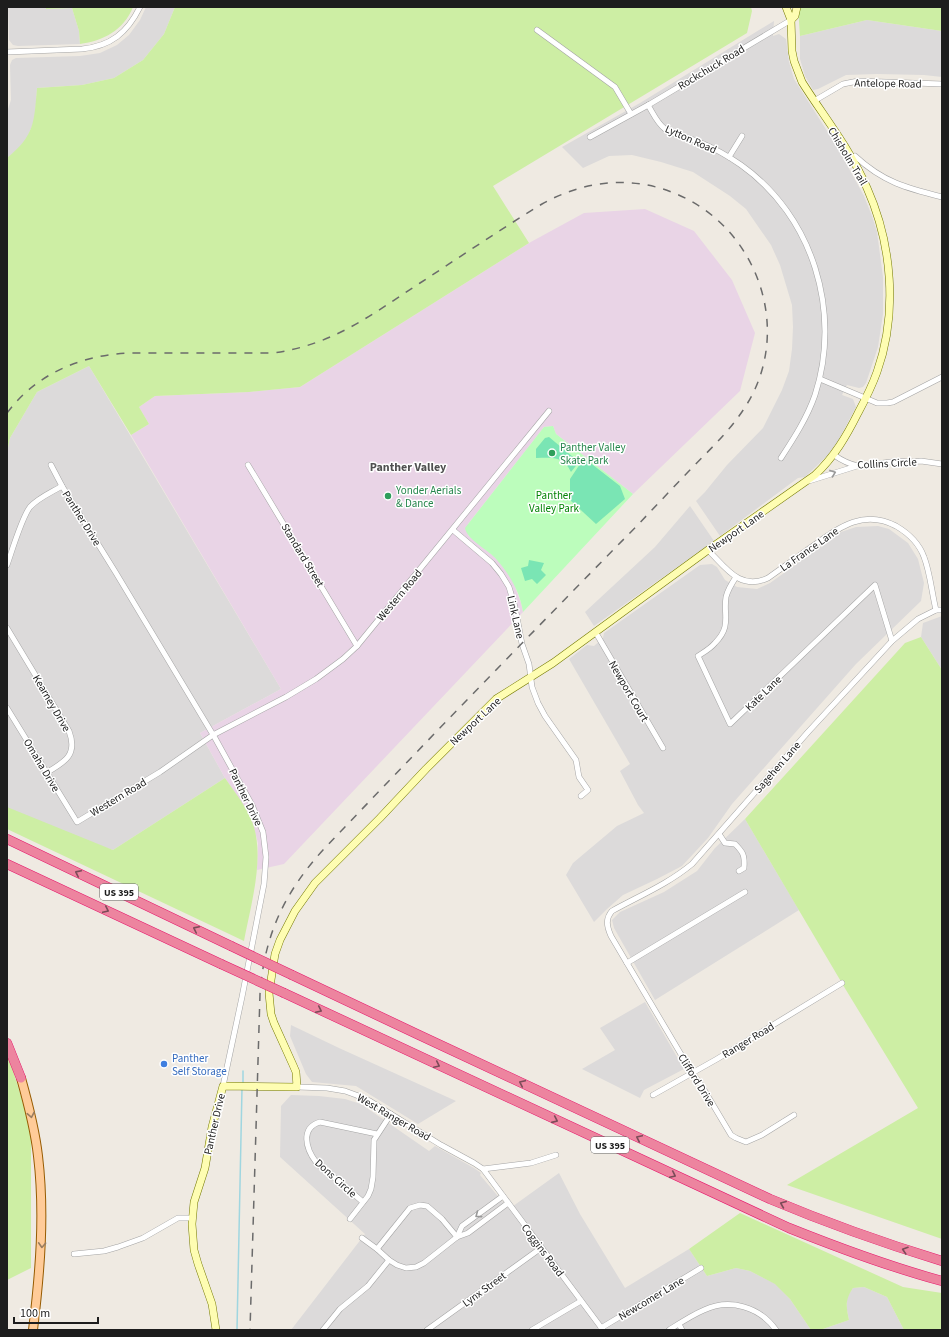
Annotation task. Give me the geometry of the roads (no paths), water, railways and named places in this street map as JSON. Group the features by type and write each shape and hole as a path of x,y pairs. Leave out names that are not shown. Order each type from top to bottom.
{"highway":[{"name":"US 395","path":"7,838 292,975 770,1199 855,1233 942,1261"},
{"name":"US 395","path":"7,864 789,1228 860,1256 942,1281"},
{"path":"7,1043 21,1078"}],"main road":[{"path":"21,1078 30,1110 38,1154 42,1197 42,1248 33,1330"}],"street":[{"path":"7,52 82,49 103,45 122,34 135,17 140,7"},
{"path":"786,7 791,20 796,16 797,7"},
{"name":"Chisholm Trail","path":"791,20 792,51 794,61 802,82 852,159 867,188 880,223 885,243 889,278 890,296 886,335 877,372 847,435 834,455"},
{"name":"Rockchuck Road","path":"590,137 791,20"},
{"path":"537,30 615,87 631,114"},
{"name":"Antelope Road","path":"814,101 843,84 858,81 942,84"},
{"name":"Lytton Road","path":"648,104 657,120 665,129 699,142 729,157 757,178 780,202 800,232 810,253 819,280 824,312 825,346 820,379 815,395 802,425 781,458"},
{"path":"729,157 742,136"},
{"path":"852,159 855,156 877,174 901,186 942,197"},
{"path":"820,379 866,397 877,403 887,403 942,377"},
{"name":"Western Road","path":"76,822 160,772 213,735 286,697 316,679 343,659 357,646 549,411"},
{"name":"Collins Circle","path":"834,455 852,465 858,466 899,460 942,464"},
{"name":"Newport Lane","path":"297,1087 296,1072 271,1014 269,992 275,954 280,940 304,896 314,883 380,818 460,734 496,699 532,677 596,633 708,550 808,481 823,468 834,455"},
{"name":"Panther Drive","path":"51,465 62,486 116,573 243,787 257,815 264,841 266,857 265,873 242,997 223,1086 212,1127 205,1168 194,1202 192,1218 194,1250 212,1304 216,1330"},
{"name":"Standard Street","path":"248,465 357,646"},
{"path":"808,481 858,466"},
{"path":"7,565 30,507 38,500 62,486"},
{"name":"La France Lane","path":"736,577 750,582 763,580 841,526 858,520 876,520 893,524 915,541 924,558 936,610"},
{"name":"Link Lane","path":"453,530 492,563 505,581 514,602 522,644 532,677 532,687 545,716 576,760 579,777 588,790 581,796"},
{"path":"708,550 736,577"},
{"name":"Kate Lane","path":"736,577 728,590 726,597 727,616 724,631 715,644 698,656 730,724 875,585 892,642"},
{"name":"Sagehen Lane","path":"607,918 612,911 660,886 684,871 692,864 808,732 892,642 918,619 936,610 942,610"},
{"name":"Kearney Drive","path":"7,628 69,731 71,737 73,747 69,756 64,763 46,773"},
{"name":"Newport Court","path":"596,633 663,748"},
{"name":"Omaha Drive","path":"7,708 76,822"},
{"path":"719,834 725,843 735,844 742,851 745,859 744,868 739,871"},
{"path":"627,963 745,892"},
{"name":"Clifford Drive","path":"607,918 609,932 692,1073 700,1083 731,1135 746,1142 762,1135 794,1115"},
{"name":"Ranger Road","path":"653,1095 842,983"},
{"name":"West Ranger Road","path":"223,1086 327,1088 345,1091 370,1102 483,1169"},
{"path":"350,1219 371,1189 373,1177 374,1140 391,1114"},
{"name":"Dons Circle","path":"363,1202 316,1162 310,1154 306,1139 309,1130 314,1124 320,1122 377,1134"},
{"path":"483,1169 531,1163 556,1155"},
{"name":"Coggins Road","path":"483,1169 602,1329"},
{"path":"457,1237 462,1226 503,1196"},
{"path":"362,1238 397,1265 406,1268 416,1266 424,1264 457,1237 468,1233 508,1203"},
{"path":"377,1249 410,1208 420,1205 427,1206 442,1219 457,1237"},
{"path":"74,1254 118,1247 143,1238 178,1218 192,1218"},
{"name":"Lynx Street","path":"427,1330 541,1248"},
{"path":"323,1330 340,1309 368,1286 389,1260"},
{"name":"Newcomer Lane","path":"602,1329 701,1268"},
{"path":"532,1330 581,1301"},
{"path":"668,1330 703,1310 713,1306 731,1304 745,1307 757,1312 766,1318 776,1330"},
{"path":"679,1324 682,1330"}],"waterway":[{"path":"243,1071 243,1084"},
{"path":"237,1330 242,1088"}],"railway":[{"path":"7,413 19,399 46,377 61,369 94,358 129,353 273,353 295,349 333,336 368,317 542,204 574,190 607,183 641,184 657,187 674,193 701,207 724,226 742,248 756,274 764,302 767,331 764,360 755,389 749,401 734,423 636,527 323,850 297,882 278,916 266,953 260,994 250,1330"}],"place":[{"name":"Panther Valley Skate Park","path":"552,453"},
{"name":"Yonder Aerials & Dance","path":"388,496"},
{"name":"Panther Self Storage","path":"164,1064"}],"district":[{"name":"Panther Valley","path":"408,467"}],"park label":[{"name":"Panther Valley Park","path":"554,501"}]}
